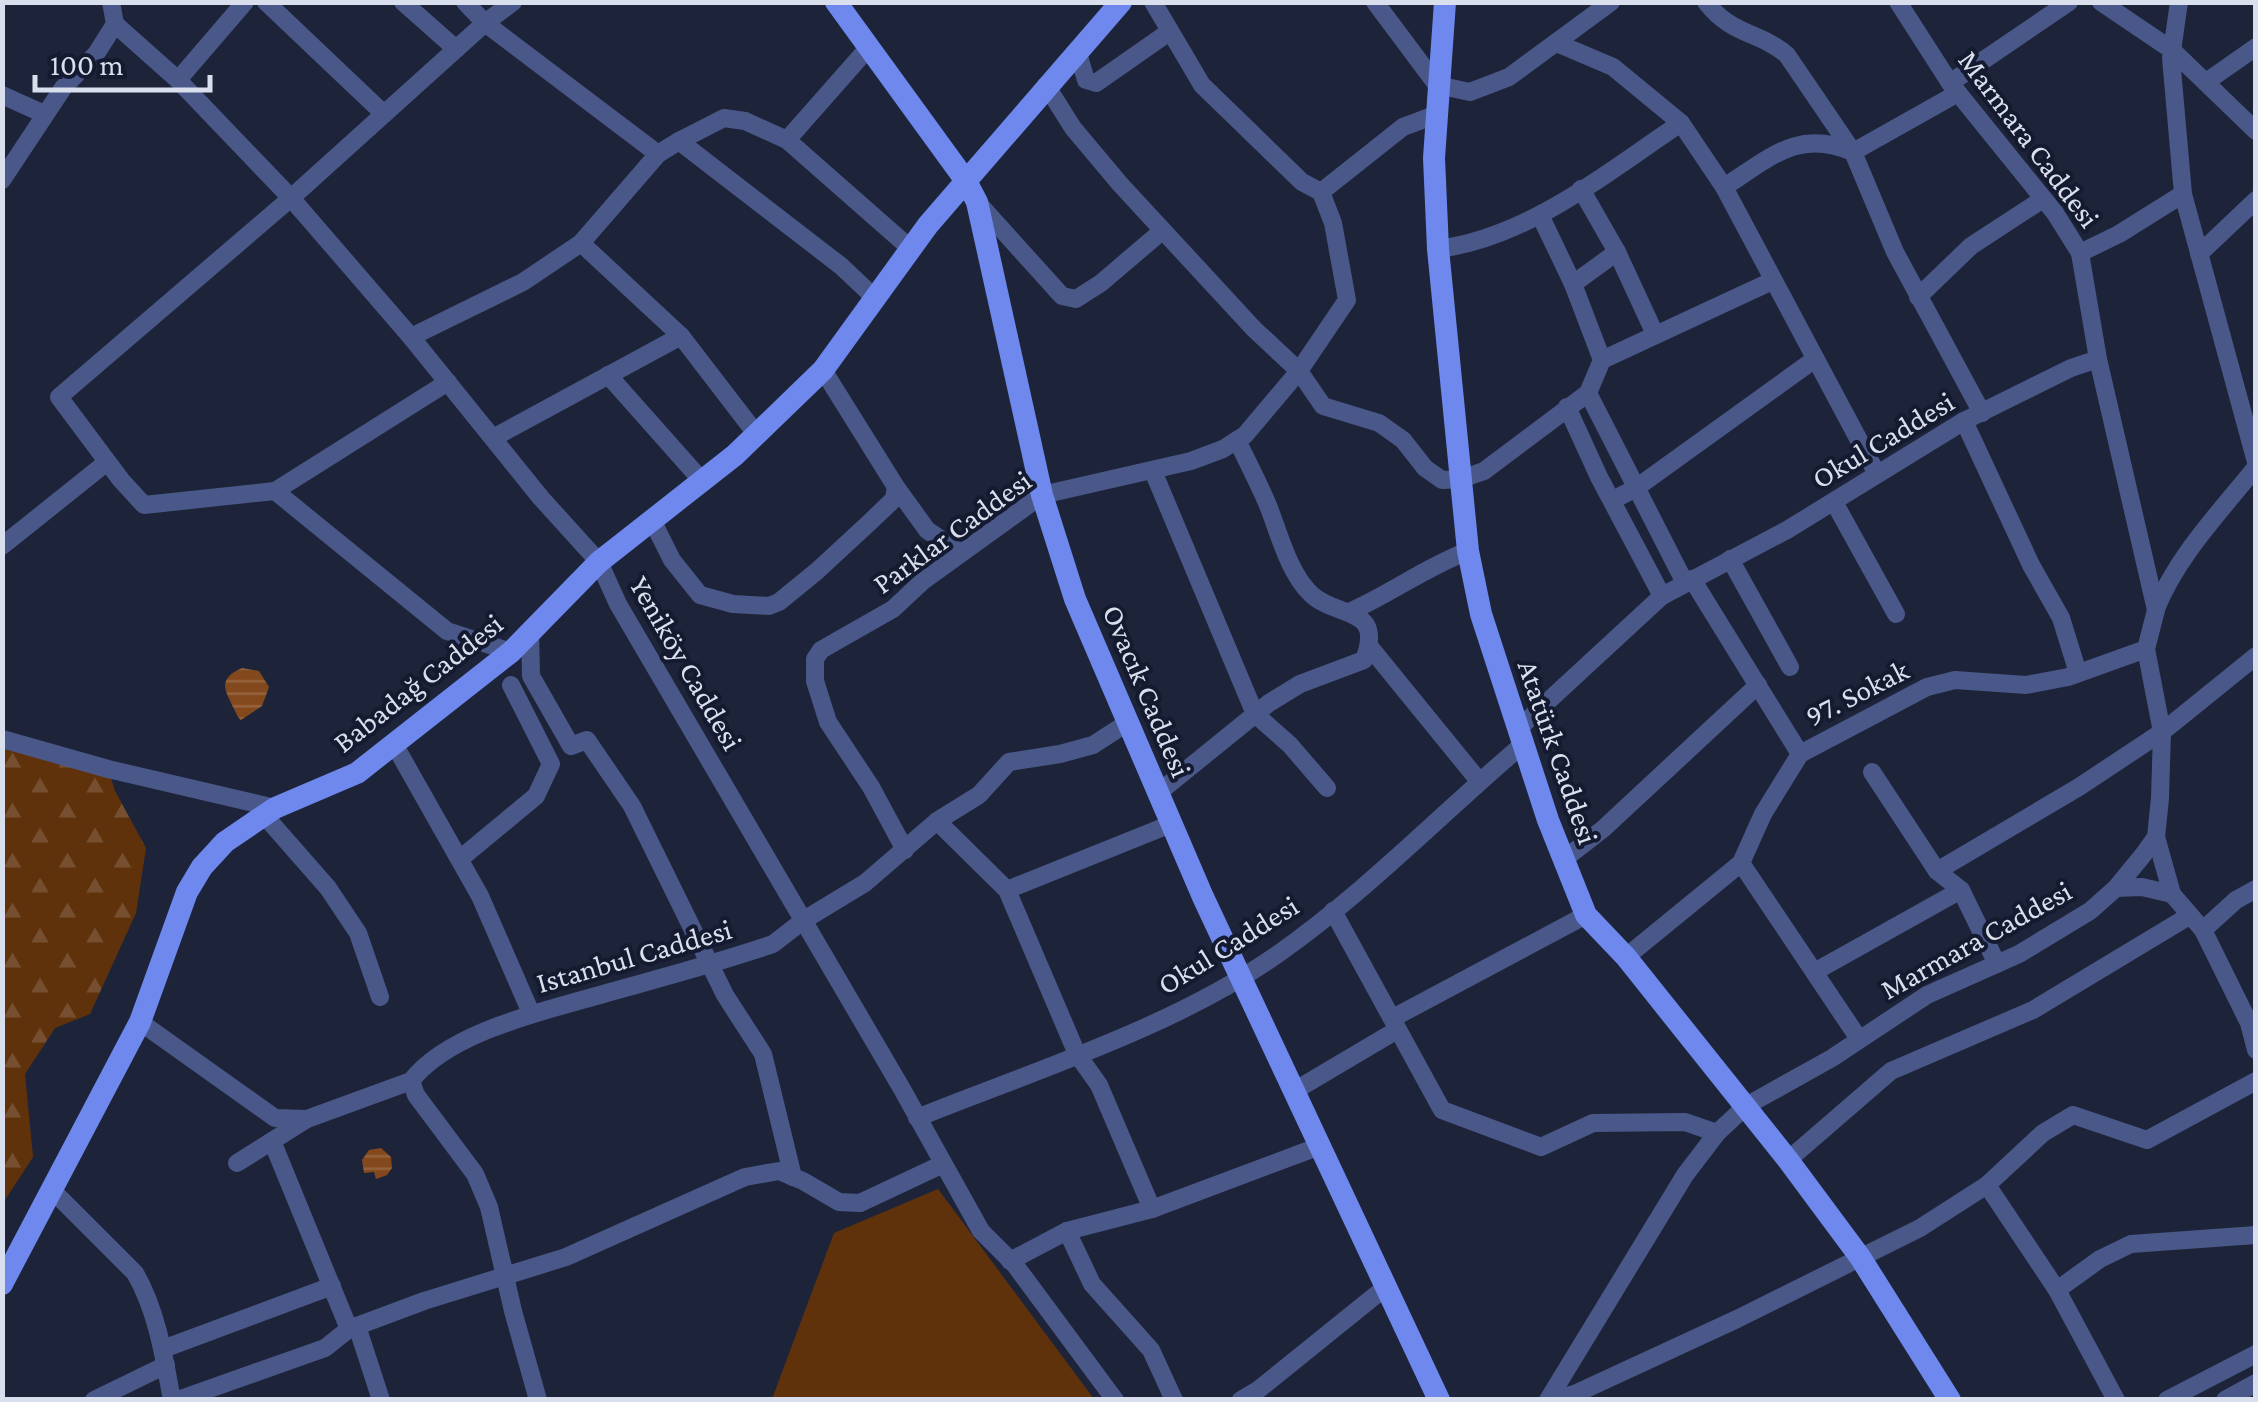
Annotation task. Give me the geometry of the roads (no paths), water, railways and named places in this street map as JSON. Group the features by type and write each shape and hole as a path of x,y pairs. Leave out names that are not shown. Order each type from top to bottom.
{"main road":[{"name":"Ovacık Caddesi","path":"836,2 972,192 1042,496 1075,599 1171,824 1439,1400"},
{"name":"Babadağ Caddesi","path":"2,1284 140,1022 186,892 202,867 225,842 270,812 356,773 394,744 511,652 599,562 703,482 757,434 823,370 911,249 972,192 1046,86 1121,2"},
{"name":"Atatürk Caddesi","path":"1445,2 1435,115 1438,249 1468,551 1481,614 1562,860 1586,915 1626,957 1788,1160 1860,1258 1950,1400"}],"street":[{"path":"2,180 44,114 96,54 115,24 111,2"},
{"path":"178,80 245,2"},
{"path":"266,2 384,114"},
{"path":"403,2 456,49"},
{"path":"465,2 484,23 658,154"},
{"path":"448,382 275,491 144,505 59,397 512,2"},
{"path":"1153,2 1202,85 1302,182 1321,192 1402,127 1435,115"},
{"path":"1376,2 1438,86 1470,92 1508,78 1611,2"},
{"path":"1706,2 1720,20 1787,55 1852,152 1918,297 1982,412"},
{"name":"Marmara Caddesi","path":"1551,1400 1622,1274 1716,1133 1746,1106 1832,1058 1927,995 1997,964 2090,911 2116,888 2156,837 2162,732 2146,649 2156,610 2098,360 2080,253 2043,199 1954,88 1898,2"},
{"path":"1852,152 1954,88 2070,2"},
{"path":"2101,2 2172,50 2256,131"},
{"path":"2156,610 2165,586 2185,556 2256,464 2183,194 2172,50 2179,2"},
{"name":"Yeniköy Caddesi","path":"115,24 178,80 290,198 599,562 618,604 981,1231 1010,1260 1115,1400"},
{"path":"1077,50 1086,80 1096,83 1169,32"},
{"path":"1559,44 1613,66 1681,123 1724,187 1877,474"},
{"path":"787,140 868,47"},
{"path":"2206,82 2256,47"},
{"path":"1046,86 1074,128 1162,231 1299,371 1323,406 1379,423 1403,440 1426,468 1442,480 1461,479 1484,471 1588,393 1602,360 1772,281"},
{"path":"2,95 44,114"},
{"path":"411,336 522,282 581,242 658,154 724,118 745,120 787,140 911,249"},
{"path":"1438,249 1474,245 1540,214 1681,123"},
{"path":"679,141 841,266 876,299"},
{"path":"1724,187 1798,143 1828,142 1852,152"},
{"path":"1581,189 1617,252 1655,334"},
{"path":"972,192 1062,296 1076,299 1162,231"},
{"name":"Parklar Caddesi","path":"905,850 871,787 828,722 815,681 815,660 821,650 864,628 1042,496 1078,484 1153,471 1223,449 1237,440 1299,371 1347,300 1334,223 1321,192"},
{"path":"2080,253 2183,194"},
{"path":"1918,297 1971,246 2043,199"},
{"path":"2199,254 2256,200"},
{"path":"1540,214 1573,284 1602,360"},
{"path":"581,242 680,336 757,434"},
{"path":"1573,284 1617,252"},
{"path":"493,438 680,336"},
{"path":"1613,500 1636,488 1815,359"},
{"name":"Okul Caddesi","path":"917,1118 1191,1006 1277,955 1333,911 1479,782 1662,596 1834,502 1982,412 2071,368 2098,360"},
{"path":"823,370 896,487 928,530 961,553"},
{"path":"608,375 703,482"},
{"path":"1588,393 1688,581 1800,754"},
{"path":"1567,408 1662,596"},
{"path":"1964,422 2030,564 2061,618 2078,674"},
{"path":"1158,793 1255,714 1300,684 1364,660 1370,646 1370,633 1363,620 1314,597 1298,577 1237,440"},
{"path":"2,546 107,462"},
{"path":"1153,471 1255,714 1290,744 1327,788"},
{"path":"653,522 672,560 700,596 733,604 769,606 817,571 882,511 894,499 896,487"},
{"path":"275,491 447,631 511,652"},
{"path":"1834,502 1896,614"},
{"path":"1349,612 1433,564 1468,551"},
{"path":"1730,559 1790,667"},
{"path":"530,632 532,676 571,746 587,740 632,806 709,965 763,1054 793,1177"},
{"path":"1370,646 1479,782"},
{"name":"97. Sokak","path":"1626,957 1741,863 1763,814 1800,754 1927,687 1955,680 2026,685 2078,674 2146,649"},
{"path":"1936,871 2079,788 2162,732 2256,656"},
{"path":"460,859 536,796 551,764 511,685"},
{"path":"1562,860 1603,829 1758,685"},
{"name":"Istanbul Caddesi","path":"236,1163 307,1119 411,1082 419,1070 474,1037 531,1013 774,944 804,920 865,884 938,821 978,795 1009,762 1093,745 1127,724"},
{"path":"2,739 270,812 358,933 380,997"},
{"path":"394,744 480,896 531,1013"},
{"path":"1872,772 1936,871 1962,890 1997,964"},
{"path":"938,821 1007,890 1077,1054 1099,1085 1152,1208"},
{"path":"1007,890 1171,824"},
{"path":"2156,837 2172,894 2203,930 2252,1022 2256,1050"},
{"path":"1741,863 1859,1038"},
{"path":"2116,888 2142,887 2172,894"},
{"path":"2203,930 2236,900 2256,889"},
{"path":"1816,972 1962,890"},
{"path":"1333,911 1442,1110 1541,1147 1593,1123 1685,1122 1716,1133"},
{"path":"1294,1091 1395,1024 1586,915"},
{"path":"1788,1160 1891,1071 2033,1010 2189,916"},
{"path":"140,1022 275,1118 307,1119"},
{"path":"1551,1400 1577,1393 1920,1228 1987,1185 2044,1133 2074,1115 2148,1140 2256,1081"},
{"path":"411,1082 416,1095 474,1174 489,1208 538,1400"},
{"path":"272,1141 332,1286 354,1328 381,1400"},
{"path":"1010,1260 1067,1231 1152,1208 1320,1146"},
{"path":"52,1190 135,1272 144,1288 175,1400 325,1348 354,1328 424,1301 506,1278 608,1239 746,1177 779,1171 839,1202 860,1203 942,1164"},
{"path":"1987,1185 2057,1290 2116,1400"},
{"path":"1067,1231 1092,1284 1151,1350 1174,1400"},
{"path":"2057,1290 2100,1259 2131,1244 2256,1234"},
{"path":"94,1400 164,1357 332,1286"},
{"path":"1255,1396 1387,1286"},
{"path":"2167,1400 2256,1354"},
{"path":"2226,1400 2256,1383"}]}
